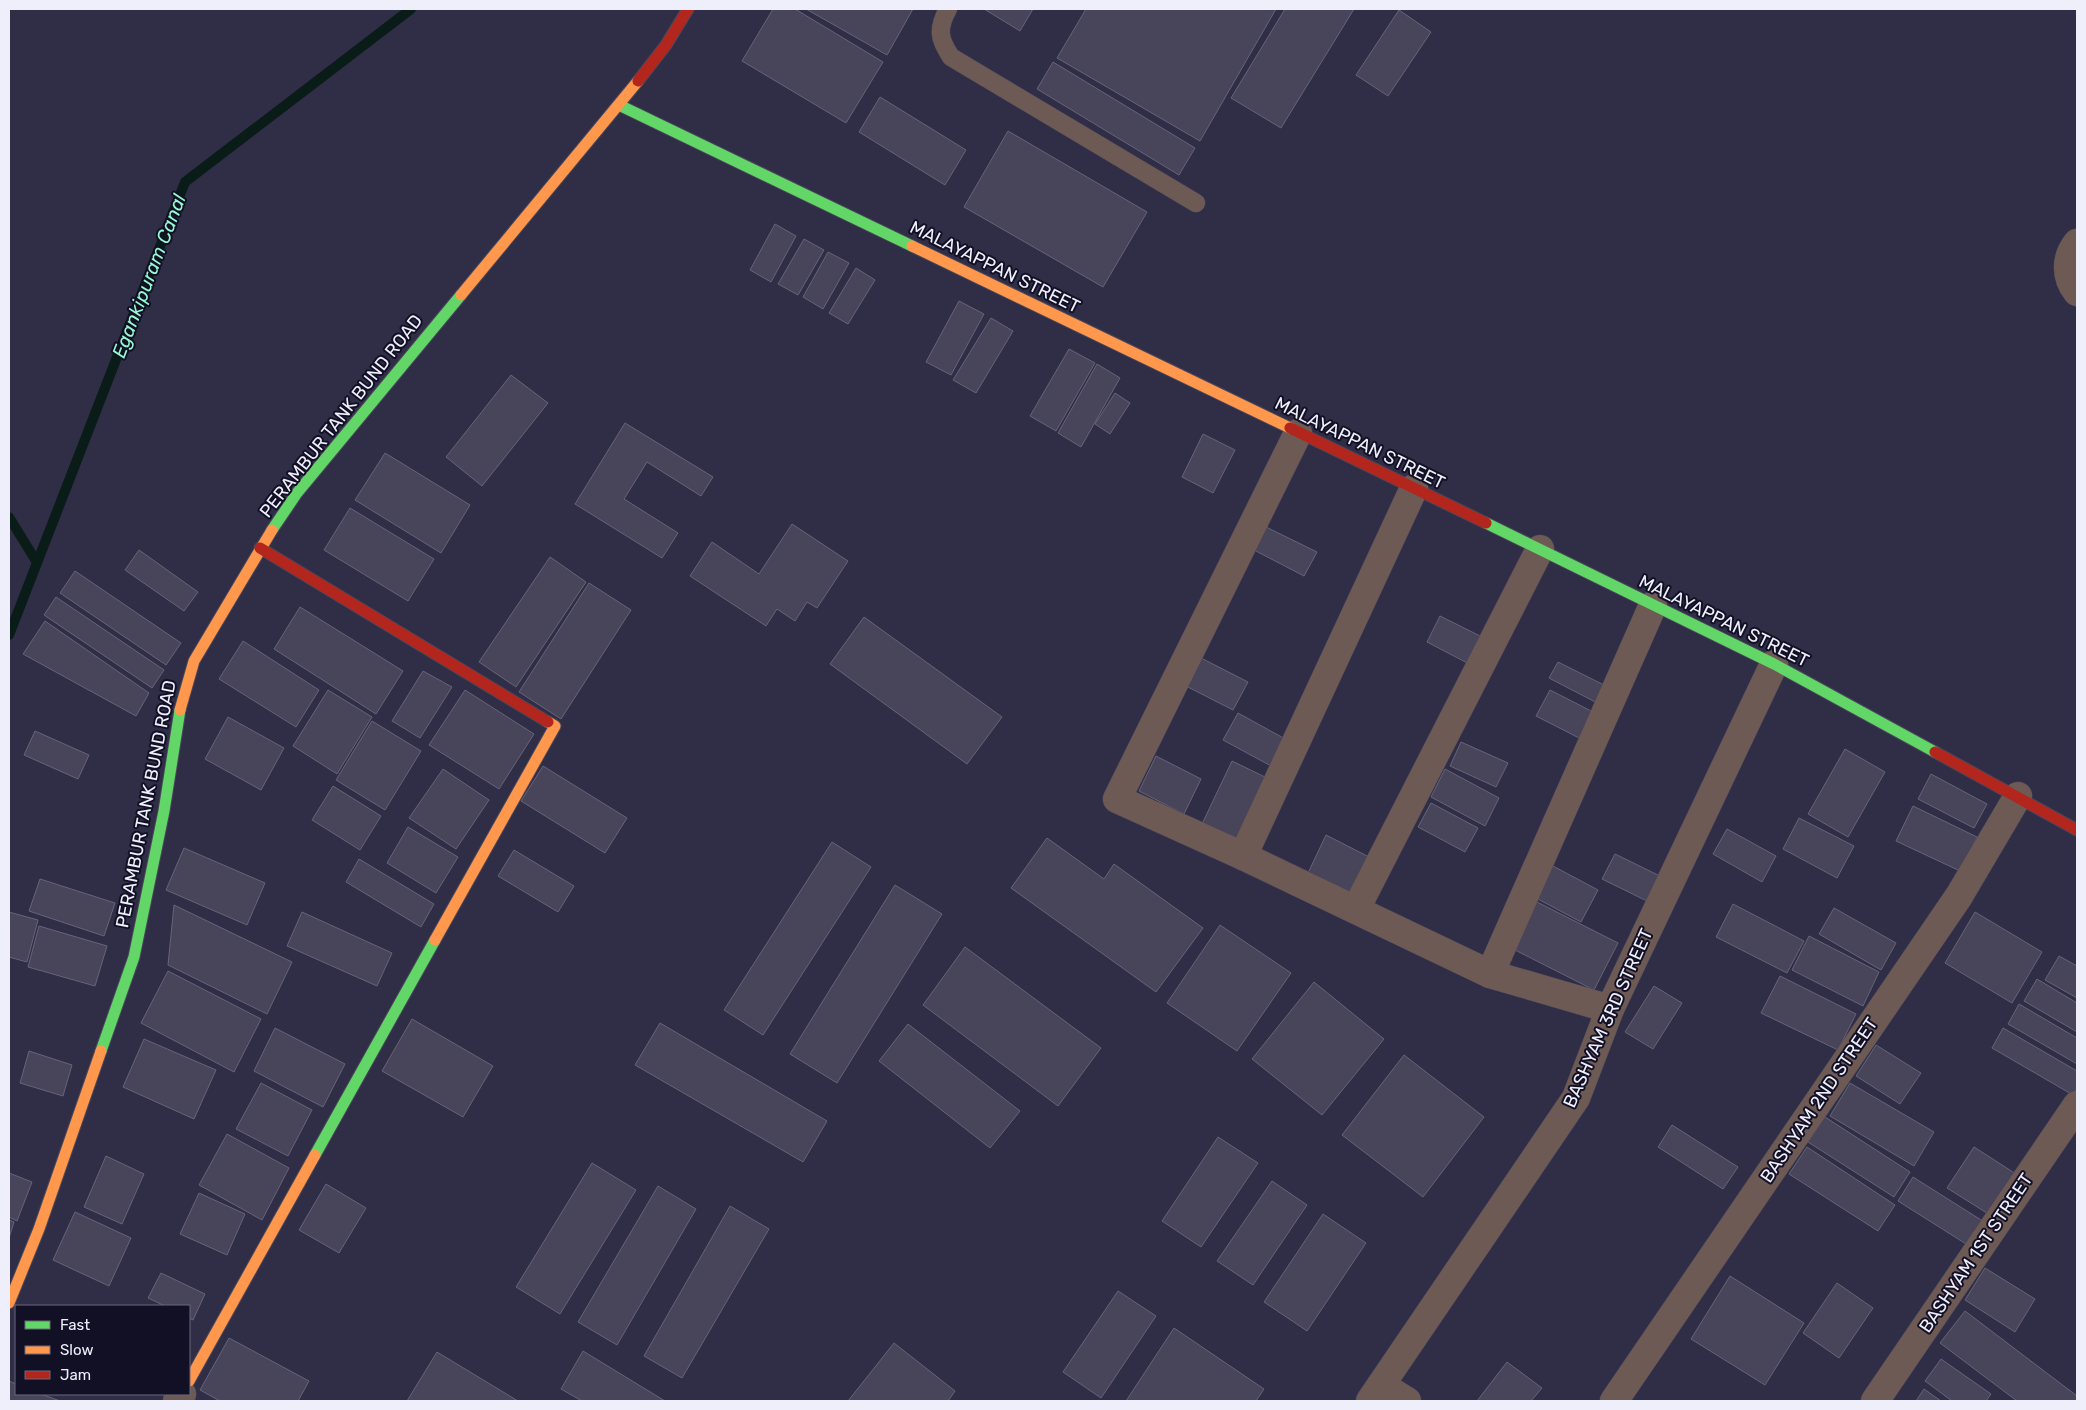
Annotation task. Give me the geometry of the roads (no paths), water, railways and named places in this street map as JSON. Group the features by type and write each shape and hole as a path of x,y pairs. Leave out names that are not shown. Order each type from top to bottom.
{"street":[{"name":"PERAMBUR TANK BUND ROAD","path":"9,1303 39,1229 134,957 164,811 181,703 194,660 260,548 297,493 619,105 666,45 688,9"},
{"name":"MALAYAPPAN STREET","path":"619,105 1414,488 1774,664 2077,830"},
{"path":"2077,243 2070,251 2067,266 2071,285 2077,292"},
{"path":"1298,433 1117,799 1356,909 1490,974 1610,1009"},
{"path":"1243,856 1414,488"},
{"path":"190,1379 555,726 260,548"},
{"path":"1356,909 1540,549"},
{"path":"1490,974 1652,605"},
{"name":"BASHYAM 3RD STREET","path":"1376,1393 1576,1098 1610,1009 1774,664"},
{"name":"BASHYAM 2ND STREET","path":"1614,1401 1959,896 2018,796"},
{"name":"BASHYAM 1ST STREET","path":"1875,1401 2077,1105"},
{"path":"1376,1393 1407,1401"}],"lane":[{"path":"948,9 939,30 944,46 951,58 1196,203"}],"waterway":[{"name":"Egankipuram Canal","path":"9,635 185,182 411,9"},
{"path":"9,517 36,561"}]}
